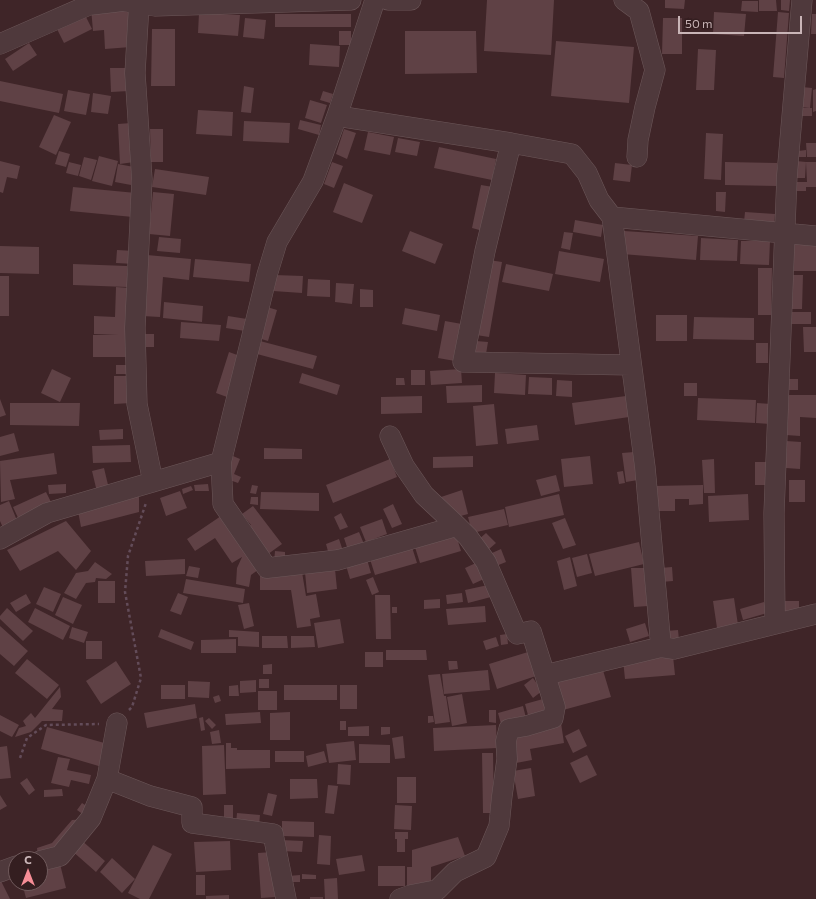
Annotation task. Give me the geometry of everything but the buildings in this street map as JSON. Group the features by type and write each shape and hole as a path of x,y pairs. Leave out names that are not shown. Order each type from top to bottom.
{"street":[{"path":"0,44 89,5 123,1 140,2 155,6 351,0"},
{"path":"375,0 337,116 313,181 297,210 276,242 221,462 223,504 267,568 338,560 457,526"},
{"path":"388,0 412,0"},
{"path":"624,0 639,11 655,70 644,107 638,140 637,157"},
{"path":"775,624 774,513 787,174 802,0"},
{"path":"140,2 135,73 142,179 135,328 137,404 153,482"},
{"path":"337,116 572,154 587,173 599,200 612,217 645,467 661,647"},
{"path":"511,143 485,251 463,362 631,365"},
{"path":"612,217 816,236"},
{"path":"390,436 404,466 424,495 468,537 486,562 517,634 531,631 555,707 553,718 526,726 509,729 506,741 507,759 499,826 486,857 455,872 437,890 411,895 400,899"},
{"path":"0,539 47,513 221,462"},
{"path":"545,675 661,647 674,649 816,614"},
{"path":"48,859 60,856 91,818 107,779 116,723"},
{"path":"107,779 150,796 192,807 192,824 273,834 286,899"}],"path":[{"path":"20,758 28,738 46,725 116,723 132,707 141,678 125,592 128,556 153,482"}]}
